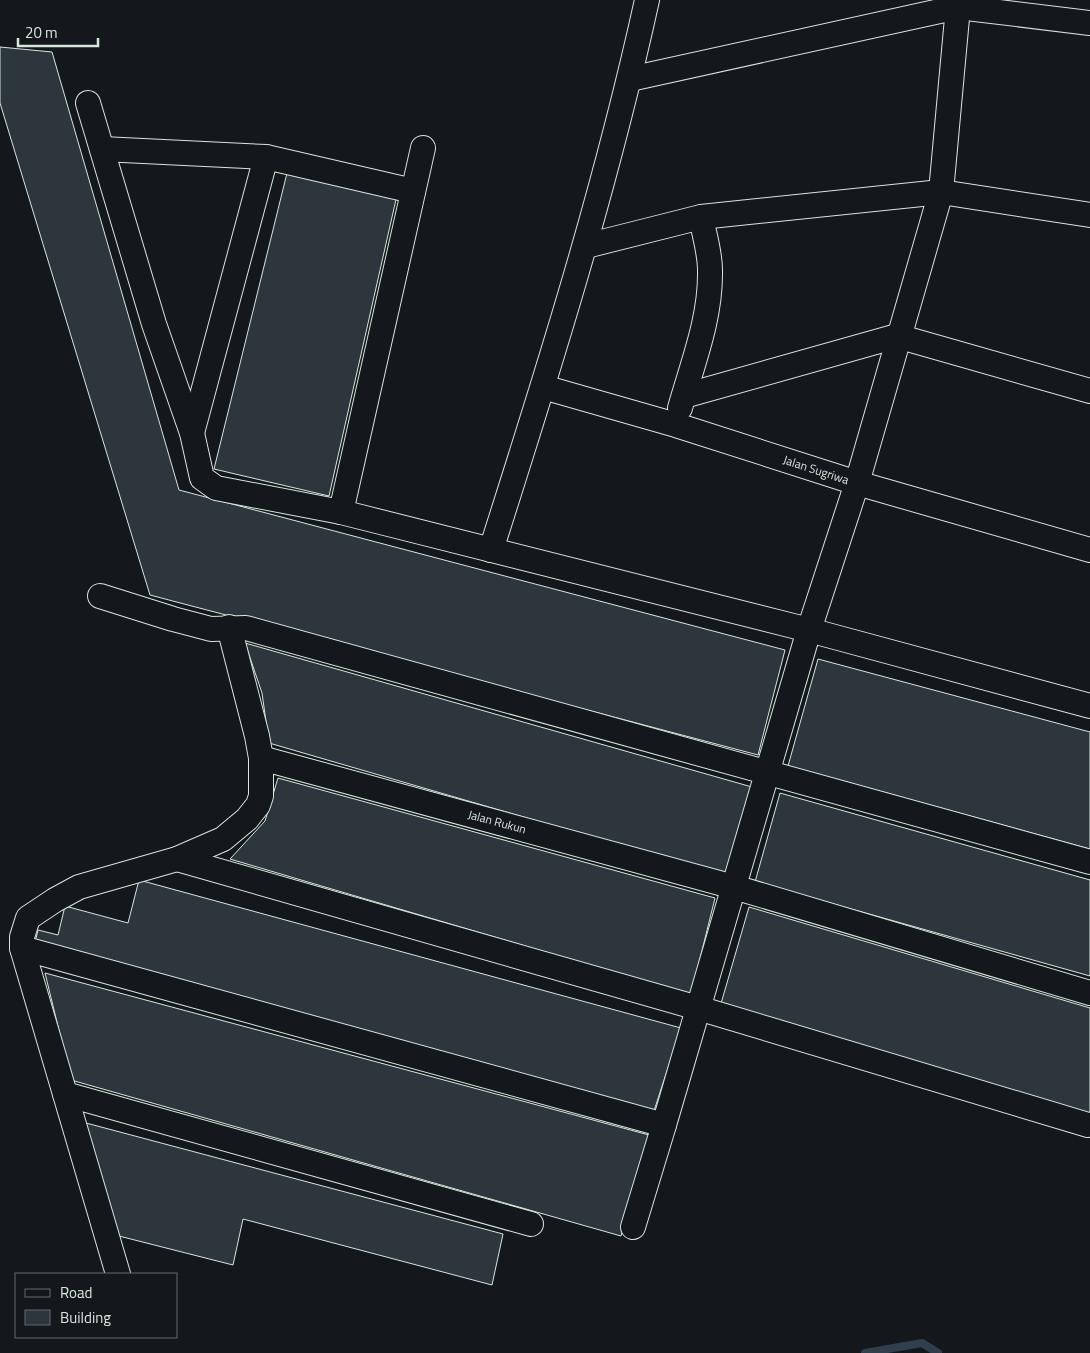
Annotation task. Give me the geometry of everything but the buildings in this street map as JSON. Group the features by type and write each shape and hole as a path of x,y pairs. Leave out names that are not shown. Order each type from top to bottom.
{"street":[{"path":"491,550 586,246 630,79 647,0"},
{"path":"630,79 957,3 1090,23"},
{"path":"633,1227 809,630 856,483 941,192 957,3"},
{"path":"88,103 154,324 192,433 202,478 216,488 341,512 809,630 1090,706"},
{"path":"341,512 423,148"},
{"path":"102,149 266,157 414,191"},
{"path":"192,433 266,157"},
{"path":"586,246 701,217 941,192 1090,214"},
{"path":"676,425 706,321 710,294 710,267 701,217"},
{"path":"684,396 898,336 1090,391"},
{"name":"Jalan Sugriwa","path":"543,387 676,425 856,483 1090,550"},
{"path":"100,596 211,629 246,628 1090,862"},
{"path":"118,1273 22,948 22,937 28,918 55,900 79,887 177,859 223,839 247,819 258,805 261,796 261,758 258,736 229,627"},
{"name":"Jalan Rukun","path":"261,758 734,886 1090,993"},
{"path":"177,859 698,1008 1088,1125"},
{"path":"22,948 664,1125"},
{"path":"65,1094 531,1224"}],"waterway":[{"path":"865,1353 922,1343 938,1353"}]}
